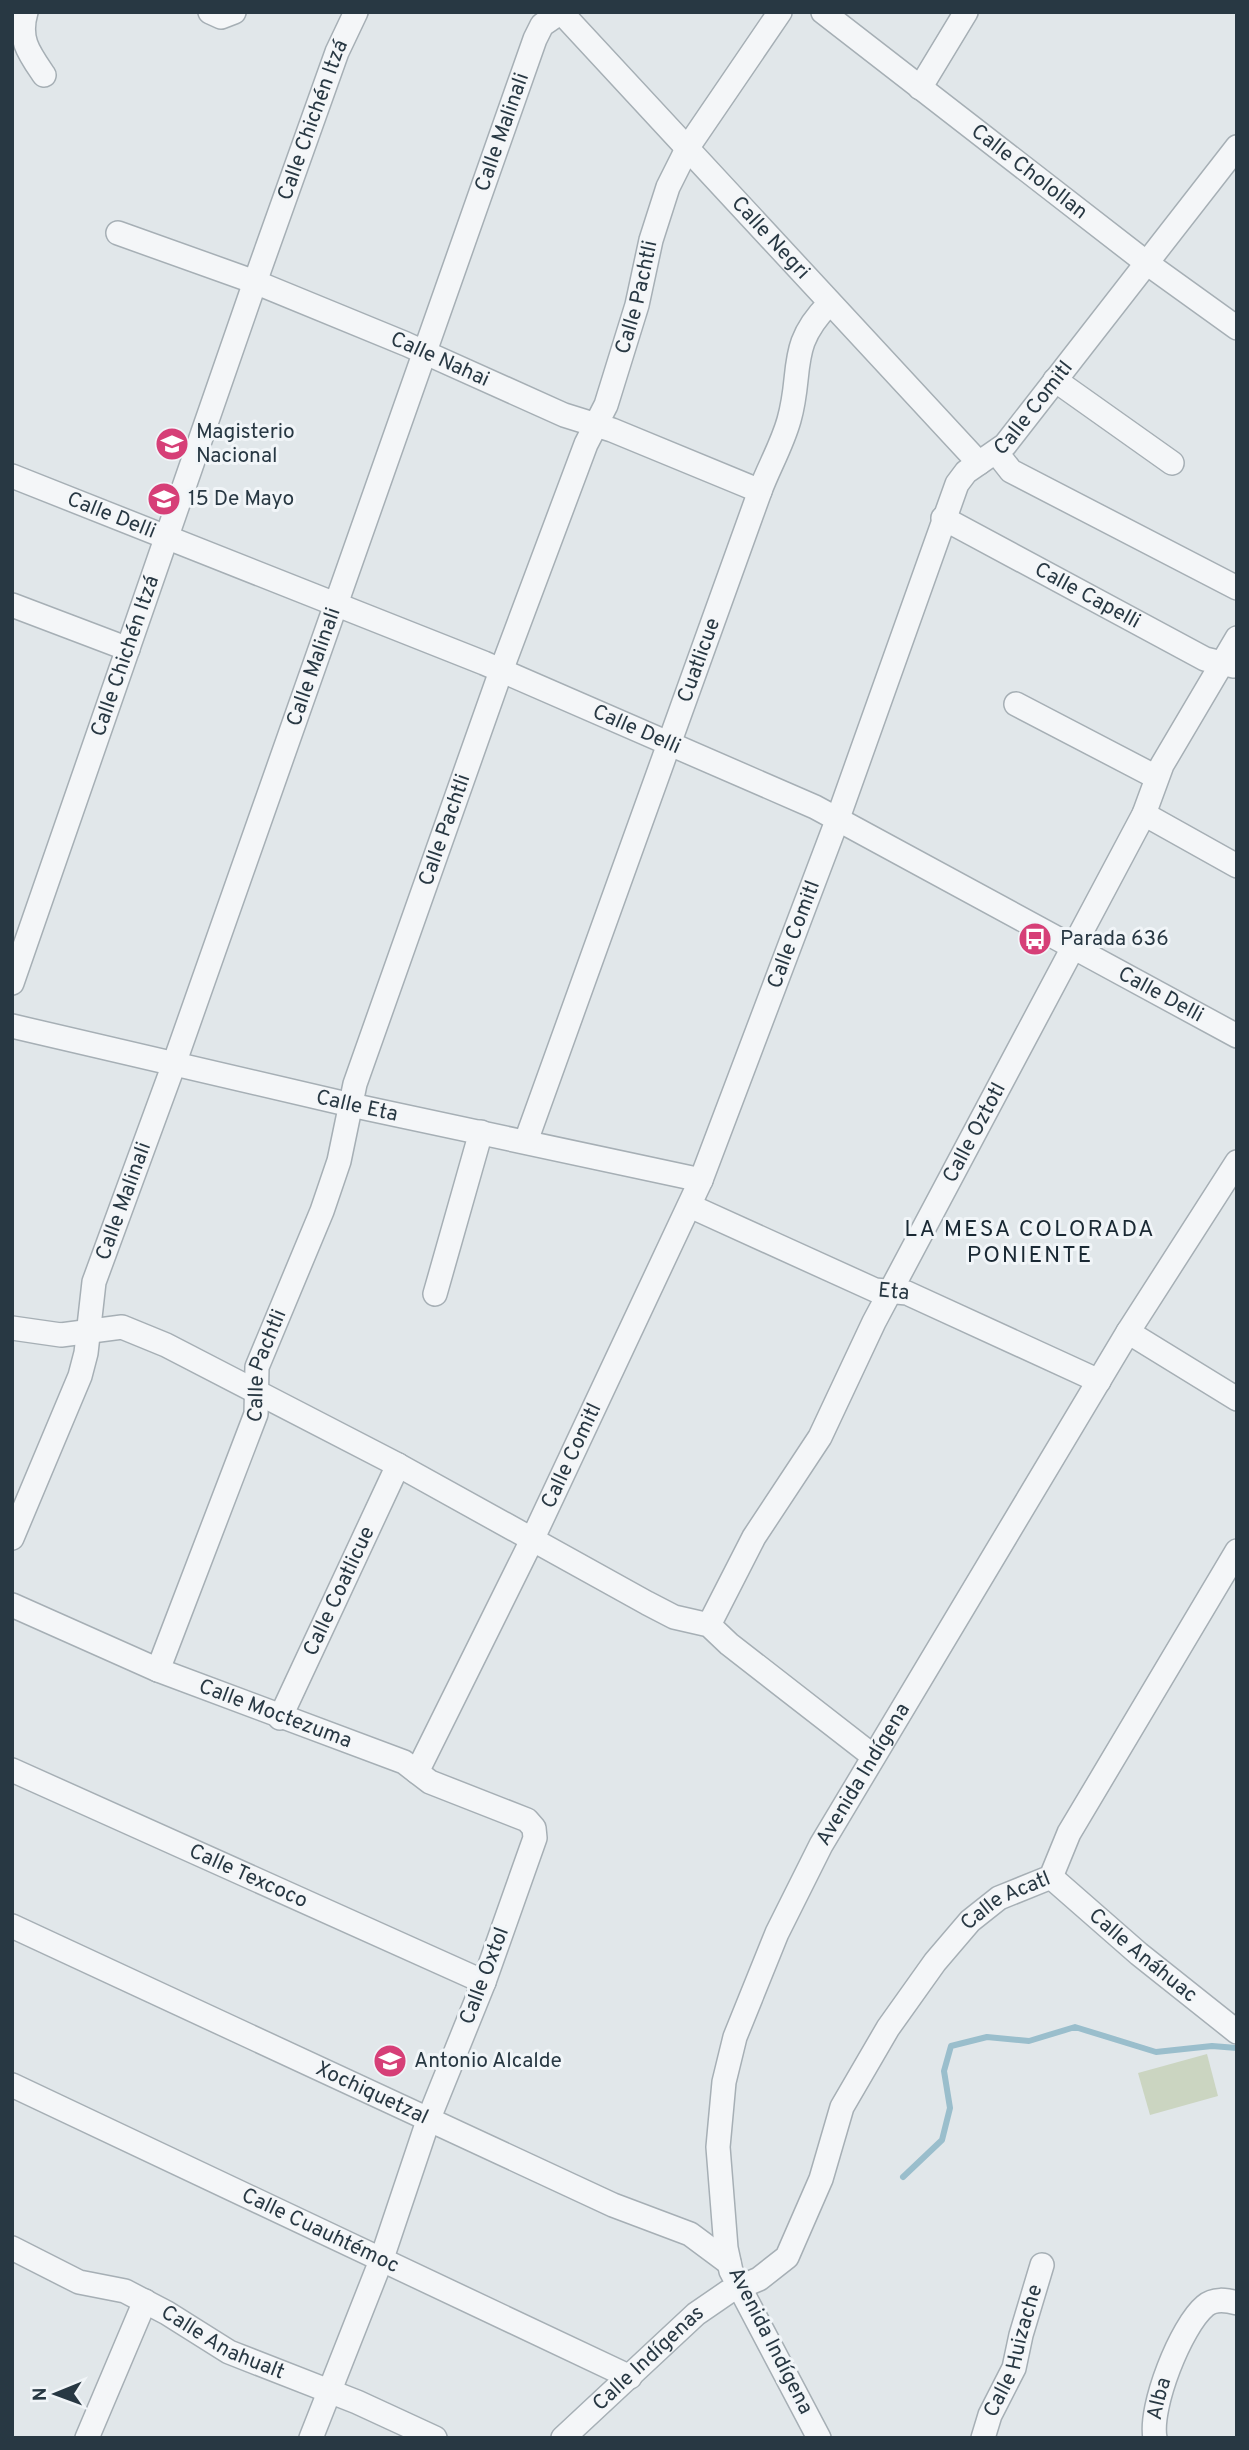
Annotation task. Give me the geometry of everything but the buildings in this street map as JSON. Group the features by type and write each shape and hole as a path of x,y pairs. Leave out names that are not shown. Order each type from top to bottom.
{"street":[{"path":"26,12 22,30 23,43 44,75"},
{"path":"210,12 221,17 234,12"},
{"name":"Calle Chichén Itzá","path":"12,983 255,282 337,52 356,12"},
{"name":"Calle Negri","path":"561,12 830,304 988,457 1237,589"},
{"name":"Calle Malinali","path":"12,1538 80,1376 94,1282 174,1064 423,353 536,39 542,25 561,12"},
{"name":"Calle Pachtli","path":"158,1670 256,1414 257,1367 322,1211 339,1161 355,1084 501,671 606,405 625,347 659,211 688,148 780,12"},
{"name":"Calle Cholollan","path":"823,12 1148,264 1237,328"},
{"path":"920,88 967,12"},
{"name":"Calle Comitl","path":"417,1772 532,1540 701,1180 838,818 943,517 961,477 988,457 1055,380 1237,147"},
{"name":"Calle Nahai","path":"118,233 255,282 564,415 596,425 760,491"},
{"name":"Cuatlicue","path":"526,1141 760,491 790,418 794,370 804,338 811,323 830,304"},
{"path":"1055,380 1172,463"},
{"name":"Calle Delli","path":"12,475 501,671 838,818 1071,948 1237,1036"},
{"name":"Calle Capelli","path":"943,517 1205,659 1229,665"},
{"path":"12,605 128,649"},
{"name":"Calle Oztotl","path":"709,1625 754,1537 820,1437 891,1293 1144,814 1156,777 1229,665 1237,638"},
{"path":"1016,704 1156,777"},
{"path":"1144,814 1237,866"},
{"name":"Calle Eta","path":"12,1026 351,1105 701,1180"},
{"path":"435,1294 481,1132"},
{"name":"Avenida Indígena","path":"819,2438 739,2288 729,2263 718,2147 724,2082 735,2037 796,1892 873,1756 1128,1332 1237,1162"},
{"name":"Eta","path":"690,1206 875,1290 907,1293 1099,1381"},
{"path":"12,1328 44,1334 126,1328 166,1345 397,1465 674,1617 709,1625 729,1644 873,1756"},
{"path":"1128,1332 1237,1399"},
{"name":"Calle Coatlicue","path":"281,1718 397,1465"},
{"name":"Calle Acatl","path":"787,2256 821,2179 842,2107 888,2028 935,1962 970,1921 999,1898 1051,1877 1069,1833 1237,1551"},
{"name":"Calle Moctezuma","path":"12,1605 158,1670 404,1762 429,1782 527,1820 534,1828"},
{"name":"Calle Texcoco","path":"12,1770 484,1982"},
{"name":"Calle Oxtol","path":"311,2438 382,2258 429,2118 484,1982 535,1838 534,1828"},
{"name":"Calle Anáhuac","path":"1051,1877 1139,1954 1235,2024"},
{"name":"Xochiquetzal","path":"12,1926 613,2205 690,2235 729,2263"},
{"name":"Calle Cuauhtémoc","path":"12,2085 630,2376"},
{"name":"Calle Anahualt","path":"12,2248 79,2282 125,2291 229,2352 435,2438"},
{"name":"Calle Indígenas","path":"563,2438 696,2314 713,2301 765,2275 787,2256"},
{"name":"Calle Huizache","path":"983,2438 990,2415 1014,2368 1042,2264"},
{"name":"Alba","path":"1155,2438 1155,2414 1179,2341 1206,2305 1221,2299 1237,2303"},
{"path":"87,2438 145,2301"}],"green space":[{"path":"1207,2054 1218,2096 1150,2115 1138,2073"}],"waterway":[{"path":"903,2177 942,2140 950,2108 944,2071 951,2046 987,2037 1029,2041 1075,2027 1156,2052 1212,2046 1237,2048"}],"place":[{"name":"Magisterio Nacional","path":"172,444"},
{"name":"15 De Mayo","path":"164,499"},
{"name":"Parada 636","path":"1035,939"},
{"name":"Antonio Alcalde","path":"390,2061"}],"district":[{"name":"LA MESA COLORADA PONIENTE","path":"1030,1243"}]}
